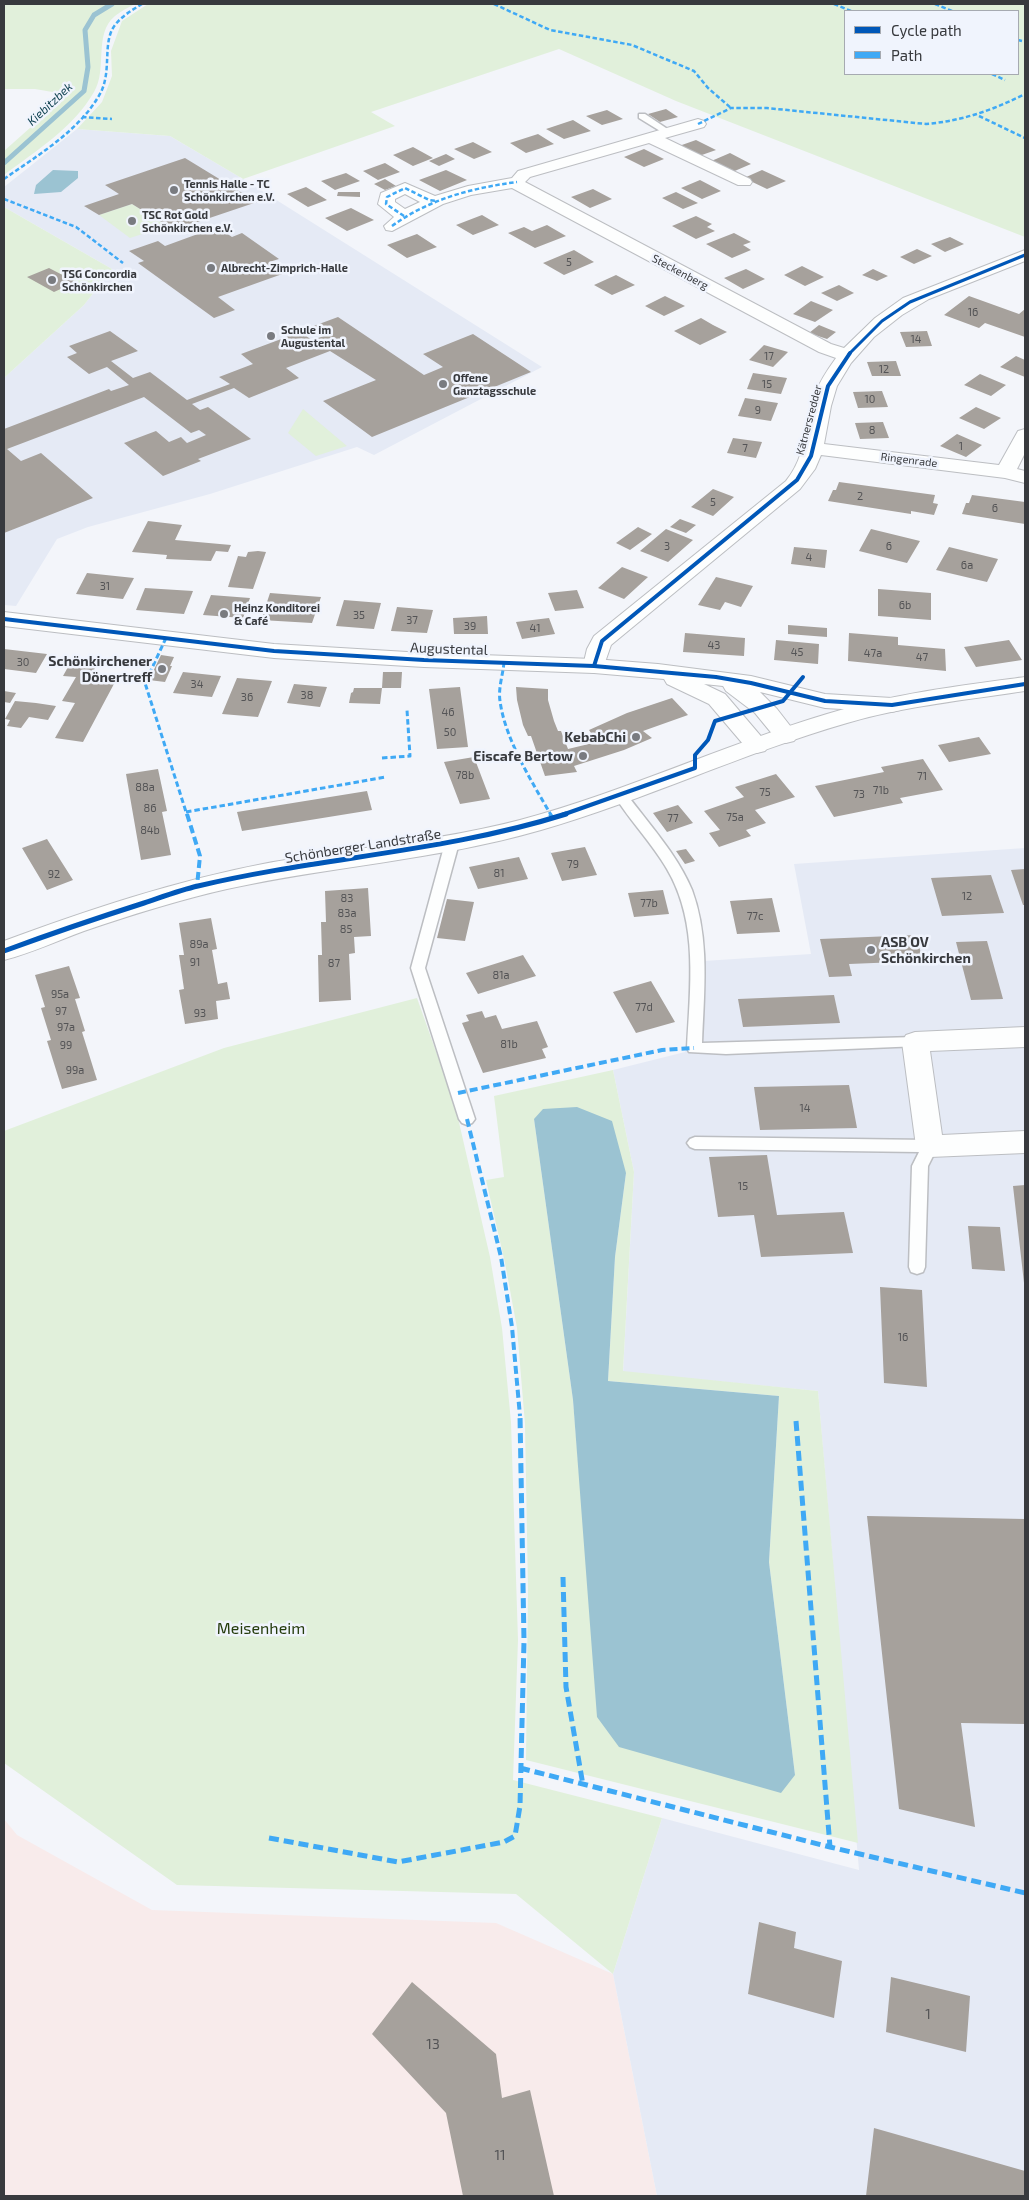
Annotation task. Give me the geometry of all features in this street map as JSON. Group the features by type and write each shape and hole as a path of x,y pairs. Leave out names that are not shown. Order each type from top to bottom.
{"street":[{"path":"437,201 429,200 405,188 387,197 386,204 398,221 437,201 495,185 517,182 524,174 698,124"},
{"path":"649,137 744,182"},
{"name":"Steckenberg","path":"517,182 519,186 825,348 847,355"},
{"name":"Kätnersredder","path":"594,666 602,641 794,485 807,466 813,448 822,401 828,384 847,355 876,326 920,296 1025,255"},
{"path":"1005,472 1025,435"},
{"name":"Ringenrade","path":"813,448 1025,476"},
{"name":"Augustental","path":"4,619 274,651 424,660 594,666 658,671 751,683 825,701 892,705"},
{"name":"Augustental","path":"658,671 717,699 757,746"},
{"name":"Augustental","path":"716,677 747,693 764,706 786,736"},
{"name":"Schönberger Landstraße","path":"4,951 89,920 197,886 299,866 452,843 524,827 838,718 892,705 1025,684"},
{"path":"1025,1037 915,1042 930,1146 1025,1142"}],"lane":[{"path":"642,116 668,132"},
{"path":"620,795 675,870 694,919 697,948 694,1048 726,1049 915,1042"},
{"path":"452,843 418,968 467,1119"},
{"path":"695,1144 930,1146 920,1166 917,1267"}],"shaded area":[{"name":"Schule im Augustental","path":"77,129 170,136 243,179 542,367 374,455 357,447 210,494 88,527 57,539 16,606 4,605 4,378 84,305 112,269 4,207 4,187"},
{"path":"1025,848 1025,2196 657,2196 613,1974 662,1818 859,1870 818,1391 623,1372 634,1172 613,1070 685,1052 699,1023 704,961 811,954 794,864"},
{"path":"4,1819 17,1835 152,1910 496,1923 613,1974 657,2196 4,2196"}],"green space":[{"path":"4,4 135,4 117,14 108,23 102,42 98,83 94,92 76,117 54,138 4,175 4,151 40,119 64,94 35,89 4,89"},
{"path":"148,4 1025,4 1025,237 676,101 559,49 371,112 395,126 243,179 170,136 77,129 102,102 112,76 111,51 122,21"},
{"name":"TSC Rot Gold Schönkirchen e.V.","path":"132,204 167,226 130,238 99,215"},
{"path":"4,207 112,269 84,305 4,378"},
{"path":"303,409 347,446 316,456 288,433"},
{"name":"Meisenheim","path":"417,998 455,1105 490,1257 502,1328 511,1422 518,1640 513,1780 662,1818 613,1974 516,1894 177,1885 4,1763 4,1131 224,1048"},
{"path":"613,1070 634,1172 623,1371 818,1391 858,1843 526,1760 528,1589 525,1424 517,1328 505,1263 486,1180 504,1177 494,1096","holes":["534,1119 626,1173 615,1257 608,1381 779,1396 769,1562 795,1775 579,1472 573,1400"]}],"water":[{"path":"53,170 78,171 78,178 61,192 34,194 36,185"},
{"path":"577,1107 612,1121 626,1173 615,1257 608,1381 779,1396 769,1562 795,1775 781,1793 619,1747 597,1717 573,1400 534,1119 543,1109"}],"building":[{"path":"666,109 678,117 660,122 648,114"},
{"path":"607,110 623,119 602,125 586,116"},
{"path":"573,120 591,131 564,139 546,129"},
{"path":"538,134 554,144 526,153 510,143"},
{"path":"696,140 716,150 699,156 679,146"},
{"path":"473,142 492,152 474,159 454,149"},
{"path":"413,147 433,158 413,166 393,155"},
{"path":"644,149 664,159 644,167 624,157"},
{"path":"730,153 751,164 730,173 709,162"},
{"path":"446,154 455,159 439,166 429,161"},
{"name":"Tennis Halle - TC Schönkirchen e.V.","path":"185,158 257,202 174,230 132,204 99,215 84,206 119,194 105,185"},
{"path":"385,163 400,172 378,180 363,171"},
{"path":"446,170 467,180 440,191 419,180"},
{"path":"762,170 786,181 767,189 744,178"},
{"path":"346,173 360,181 335,190 321,181"},
{"path":"385,179 396,186 385,190 374,184"},
{"path":"700,180 721,191 702,199 681,188"},
{"path":"306,187 327,200 308,207 287,194"},
{"path":"593,189 612,199 590,208 571,197"},
{"path":"338,192 360,192 360,197 337,196"},
{"path":"676,192 698,203 683,209 662,198"},
{"path":"351,208 374,220 347,231 325,218"},
{"path":"482,215 499,225 473,235 456,225"},
{"path":"696,216 712,224 707,227 715,231 696,239 672,226"},
{"path":"547,225 566,236 535,248 508,233 524,227 532,231"},
{"name":"Albrecht-Zimprich-Halle","path":"217,227 232,237 242,233 279,259 269,262 285,273 218,297 235,310 214,318 138,263 144,261 129,251 158,241 165,246"},
{"path":"734,233 751,242 743,245 751,250 732,258 706,244"},
{"path":"417,234 437,247 407,258 387,245"},
{"path":"950,237 964,244 945,252 931,244"},
{"path":"917,249 932,256 914,264 900,257"},
{"path":"574,250 594,262 564,275 543,263"},
{"path":"802,266 824,277 805,286 784,275"},
{"name":"TSG Concordia Schönkirchen","path":"49,268 76,282 54,292 27,277"},
{"path":"746,269 765,279 743,289 724,278"},
{"path":"873,269 888,276 877,281 862,275"},
{"path":"616,275 635,285 612,295 594,285"},
{"path":"839,285 854,293 837,301 821,293"},
{"path":"665,296 685,306 664,316 645,306"},
{"path":"969,296 1019,314 1025,309 1025,337 985,323 979,328 944,315"},
{"path":"811,301 833,310 815,322 793,314"},
{"path":"338,317 424,375 443,367 423,354 473,334 531,372 372,437 323,401 376,380 330,351 286,368 299,378 249,398 234,388 192,404 200,410 208,407 251,439 198,459 201,461 163,476 124,443 156,431 169,442 181,437 187,443 206,435 199,430 191,433 144,397 7,449 21,461 41,453 93,498 4,533 4,429 109,389 111,391 129,385 107,367 89,374 67,357 77,353 69,346 110,331 138,351 111,361 133,378 150,372 187,400 230,384 219,377 253,364 241,354 300,332 312,340 324,336 311,327"},
{"path":"701,318 727,332 700,345 674,331"},
{"path":"819,325 836,332 827,339 809,333"},
{"path":"927,331 932,346 906,347 900,332"},
{"path":"764,345 788,352 773,367 749,360"},
{"path":"1016,356 1025,360 1025,377 1000,367"},
{"path":"896,361 901,376 872,376 867,362"},
{"path":"753,373 787,378 781,394 747,389"},
{"path":"980,374 1006,385 991,396 964,385"},
{"path":"882,391 888,407 858,408 853,392"},
{"path":"745,398 778,403 771,421 738,416"},
{"path":"976,407 1001,418 984,429 959,418"},
{"path":"883,422 889,438 860,439 855,423"},
{"path":"957,434 982,445 966,457 940,446"},
{"path":"733,438 762,442 756,458 727,453"},
{"path":"839,482 935,495 933,503 938,504 934,515 911,511 911,514 828,501"},
{"path":"713,489 734,497 713,516 691,507"},
{"path":"972,495 1025,502 1025,524 962,514 966,503 969,503"},
{"path":"680,519 696,525 686,533 670,527"},
{"path":"148,521 182,525 175,540 231,545 228,552 216,551 211,561 166,559 167,555 132,552"},
{"path":"638,527 652,534 630,550 616,543"},
{"path":"666,529 693,540 668,562 640,551"},
{"path":"871,529 920,541 907,563 859,551"},
{"path":"794,547 827,550 825,568 791,564"},
{"path":"949,547 998,559 987,582 936,570"},
{"path":"248,552 266,552 253,589 228,587 238,556 246,557"},
{"path":"622,567 648,577 624,599 598,588"},
{"path":"87,573 134,578 123,599 76,594"},
{"path":"716,577 753,586 741,607 725,602 720,610 698,605"},
{"path":"145,588 193,591 184,614 136,610"},
{"path":"878,589 931,593 931,620 878,616"},
{"path":"577,590 584,608 555,611 548,593"},
{"path":"270,593 321,597 312,623 261,620"},
{"path":"211,595 250,598 243,618 203,615"},
{"path":"344,600 381,603 374,629 336,626"},
{"path":"397,607 433,610 427,633 391,631"},
{"path":"487,616 488,634 454,634 453,618"},
{"path":"549,618 555,634 522,639 516,622"},
{"path":"788,625 827,628 827,637 788,634"},
{"path":"685,633 745,638 744,656 683,652"},
{"path":"849,633 898,637 898,645 945,649 946,671 848,661"},
{"path":"776,640 819,644 818,664 774,660"},
{"path":"1009,640 1022,660 976,667 964,647"},
{"path":"4,649 47,654 36,673 4,669"},
{"path":"161,655 174,657 165,682 149,680"},
{"path":"73,658 99,661 89,679 115,682 83,742 55,738 75,703 62,701 76,677 63,676"},
{"path":"183,672 221,676 212,697 173,693"},
{"path":"383,672 402,672 401,688 382,688"},
{"path":"237,678 272,681 258,717 222,714"},
{"path":"294,684 327,687 320,707 287,703"},
{"path":"460,687 468,747 437,749 429,689"},
{"path":"516,687 548,689 548,700 554,721 558,731 561,731 568,749 597,742 589,730 627,713 672,698 688,715 643,731 652,738 624,750 574,766 577,772 545,776 531,736 528,736 523,725"},
{"path":"354,688 382,688 380,704 349,703"},
{"path":"4,691 16,693 10,703 4,702"},
{"path":"15,701 56,706 48,720 29,717 21,728 7,726 10,720 5,719"},
{"path":"979,737 991,754 949,762 938,745"},
{"path":"474,757 490,799 460,804 444,762"},
{"path":"923,759 943,790 900,798 903,803 834,817 815,786 884,772 881,767"},
{"path":"158,769 167,811 162,812 171,855 141,860 126,774"},
{"path":"776,774 795,797 755,810 766,823 746,830 751,836 719,847 709,833 720,830 704,811 744,797 735,787"},
{"path":"367,791 372,810 242,831 237,812"},
{"path":"678,805 693,823 667,832 653,813"},
{"path":"47,839 73,880 47,890 22,848"},
{"path":"585,847 597,875 562,881 551,853"},
{"path":"686,849 695,861 685,864 676,851"},
{"path":"519,857 528,879 478,889 469,867"},
{"path":"1025,869 1025,905 1023,905 1011,870"},
{"path":"991,875 1004,913 942,916 931,878"},
{"path":"368,888 371,936 354,937 355,953 349,954 351,1000 319,1002 318,955 322,955 321,922 326,922 325,891"},
{"path":"663,890 669,914 634,917 628,893"},
{"path":"772,898 780,932 737,934 730,901"},
{"path":"447,899 474,902 465,941 437,938"},
{"path":"211,918 217,949 212,950 218,984 227,982 230,999 216,1001 218,1019 185,1024 179,990 184,989 179,955 184,955 179,923"},
{"name":"ASB OV Schönkirchen","path":"916,935 923,961 849,964 852,976 829,977 820,939"},
{"path":"987,941 1003,999 971,1000 956,942"},
{"path":"523,955 536,976 478,994 466,973"},
{"path":"69,966 80,998 75,999 85,1031 82,1032 97,1080 62,1089 47,1041 51,1040 41,1008 45,1007 35,975"},
{"path":"651,981 675,1022 636,1033 613,992"},
{"path":"834,995 840,1023 743,1027 738,999"},
{"path":"482,1011 485,1018 496,1015 502,1029 537,1021 548,1047 542,1049 546,1058 483,1073 462,1023 469,1021 466,1015"},
{"path":"849,1085 857,1128 760,1130 754,1087"},
{"path":"767,1155 777,1215 844,1212 853,1253 761,1257 754,1215 718,1217 709,1157"},
{"path":"1025,1185 1025,1282 1024,1283 1013,1186"},
{"path":"968,1226 1000,1227 1005,1271 972,1269"},
{"path":"880,1287 922,1290 927,1387 884,1383"},
{"path":"867,1516 1025,1519 1025,1724 961,1723 975,1827 899,1809"},
{"path":"759,1922 796,1932 794,1948 842,1961 834,2018 748,1994"},
{"path":"891,1977 970,1996 966,2052 886,2032"},
{"path":"412,1982 496,2054 502,2098 530,2090 554,2196 463,2196 446,2113 372,2034"},
{"path":"874,2128 1025,2171 1025,2196 866,2196"}],"waterway":[{"name":"Kiebitzbek","path":"4,163 84,91 88,67 85,30 94,15 112,4"}],"marked path":[{"path":"4,179 44,151 69,130 91,107 106,79 109,36 114,26 124,16 142,4"},
{"path":"494,4 550,30 632,45 694,71 708,88 731,108"},
{"path":"834,4 849,10"},
{"path":"935,4 950,10"},
{"path":"994,75 1005,80"},
{"path":"698,124 731,108 767,108 926,124 940,123 977,115 1025,94"},
{"path":"979,116 1025,138"},
{"path":"82,117 112,119"},
{"path":"392,226 420,208 452,195 517,182"},
{"path":"404,216 386,204 387,197 405,188 429,200 437,201"},
{"path":"4,199 76,227 123,263"},
{"path":"166,638 145,683 200,856 197,886"},
{"path":"504,662 500,696 503,714 514,745 553,819"},
{"path":"382,758 410,756 407,710"},
{"path":"186,812 386,777"},
{"path":"458,1093 662,1050 694,1048"},
{"path":"269,1838 398,1862 504,1842 515,1836 520,1806 524,1641 520,1421 512,1327 501,1257 467,1119"},
{"path":"796,1421 830,1847"},
{"path":"563,1577 566,1687 583,1785"},
{"path":"520,1768 830,1847 1025,1893"}],"cycle path":[{"path":"594,666 602,641 795,483 811,456 824,396 828,386 844,360 868,333 896,311 923,295 1025,255"},
{"path":"4,619 274,651 424,660 594,666 716,677 751,683 825,701 892,705 1025,684"},
{"path":"4,951 89,920 197,886 299,866 452,843 524,827 566,814 695,768 695,755 708,740 715,721 783,701 803,677"}],"place":[{"name":"Tennis Halle - TC Schönkirchen e.V.","path":"174,190"},
{"name":"TSC Rot Gold Schönkirchen e.V.","path":"132,221"},
{"name":"Albrecht-Zimprich-Halle","path":"211,268"},
{"name":"TSG Concordia Schönkirchen","path":"52,280"},
{"name":"Schule im Augustental","path":"271,336"},
{"name":"Offene Ganztagsschule","path":"443,384"},
{"name":"Heinz Konditorei & Café","path":"224,614"},
{"name":"Schönkirchener Dönertreff","path":"162,669"},
{"name":"KebabChi","path":"636,737"},
{"name":"Eiscafe Bertow","path":"583,756"},
{"name":"ASB OV Schönkirchen","path":"871,950"}]}
